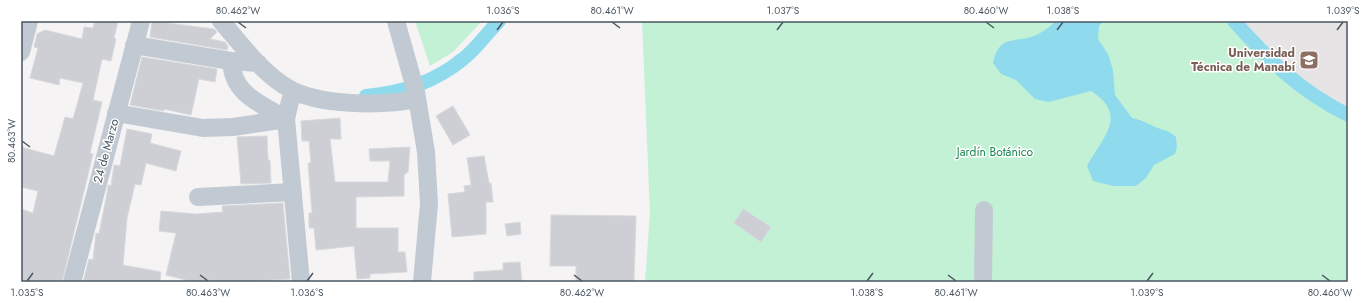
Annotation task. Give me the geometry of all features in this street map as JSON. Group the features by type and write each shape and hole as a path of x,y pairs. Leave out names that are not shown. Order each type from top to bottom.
{"street":[{"path":"21,52 29,21"},
{"name":"24 de Marzo","path":"72,282 141,21"},
{"path":"221,21 258,63 283,84 296,92 329,100 369,104 415,89"},
{"path":"396,21 415,89 426,152 429,204 421,282"},
{"path":"134,45 231,61 258,63"},
{"path":"231,61 232,75 241,89 248,96 286,119"},
{"path":"296,92 290,101 286,119 301,282"},
{"path":"116,114 202,128 233,127 286,119"},
{"path":"198,197 293,192"},
{"path":"983,282 984,210"}],"shaded area":[{"name":"Universidad Técnica de Manabí","path":"1234,21 1348,21 1348,115 1315,97 1281,71"}],"green space":[{"path":"415,21 482,21 453,52 430,66"},
{"name":"Jardín Botánico","path":"642,21 1234,21 1273,62 1299,85 1348,115 1348,282 645,282 650,213"}],"water":[{"path":"1056,21 1103,21 1099,26 1098,39 1108,54 1113,70 1115,95 1132,118 1167,131 1176,137 1177,147 1175,154 1154,165 1146,178 1136,186 1113,186 1093,181 1087,166 1109,127 1111,118 1109,109 1102,100 1091,91 1049,102 1035,99 1016,80 1001,74 993,63 999,48 1004,44 1009,41 1037,35"}],"building":[{"path":"95,21 118,21 114,38 116,39 111,61 102,59 93,100 102,102 90,153 93,154 62,282 21,282 21,209 33,213 38,191 21,187 21,147 54,156 65,117 73,119 83,83 60,78 59,85 30,78 38,48 34,47 37,34 45,30 82,39 84,27 93,28"},
{"path":"152,21 214,29 217,32 210,39 225,42 228,46 227,50 150,37"},
{"path":"142,57 217,69 215,82 199,79 191,115 164,109 164,111 130,105"},
{"path":"453,106 470,135 453,145 436,116"},
{"path":"340,118 341,139 330,139 335,182 388,182 390,161 370,161 369,149 410,147 408,172 404,175 404,196 356,197 356,228 398,228 398,252 405,252 407,272 370,274 370,278 357,279 354,246 316,250 314,228 309,228 309,213 312,213 308,163 311,163 309,141 302,141 301,121"},
{"path":"127,129 152,134 150,143 181,151 176,171 146,163 141,185 135,184 127,218 123,265 161,272 160,282 83,282 89,259 93,260 96,233 99,234 108,185 111,186 114,165 120,166"},
{"path":"267,136 271,183 241,184 237,137"},
{"path":"484,156 489,183 491,183 493,202 486,202 486,234 452,237 448,194 465,192 464,186 471,185 467,158"},
{"path":"283,203 290,279 243,282 212,282 212,280 194,282 166,275 176,233 159,231 161,211 196,214 223,212 222,206"},
{"path":"743,209 771,227 761,242 734,223"},
{"path":"551,215 636,216 634,282 576,282 576,266 550,266"},
{"path":"520,222 521,234 507,236 505,224"},
{"path":"520,262 522,282 474,282 474,272 503,270 503,263"}],"waterway":[{"path":"366,96 405,89 441,74 468,55 499,21"},
{"path":"1234,21 1273,62 1299,85 1348,115"}],"place":[{"name":"Universidad Técnica de Manabí","path":"1309,60"}]}
